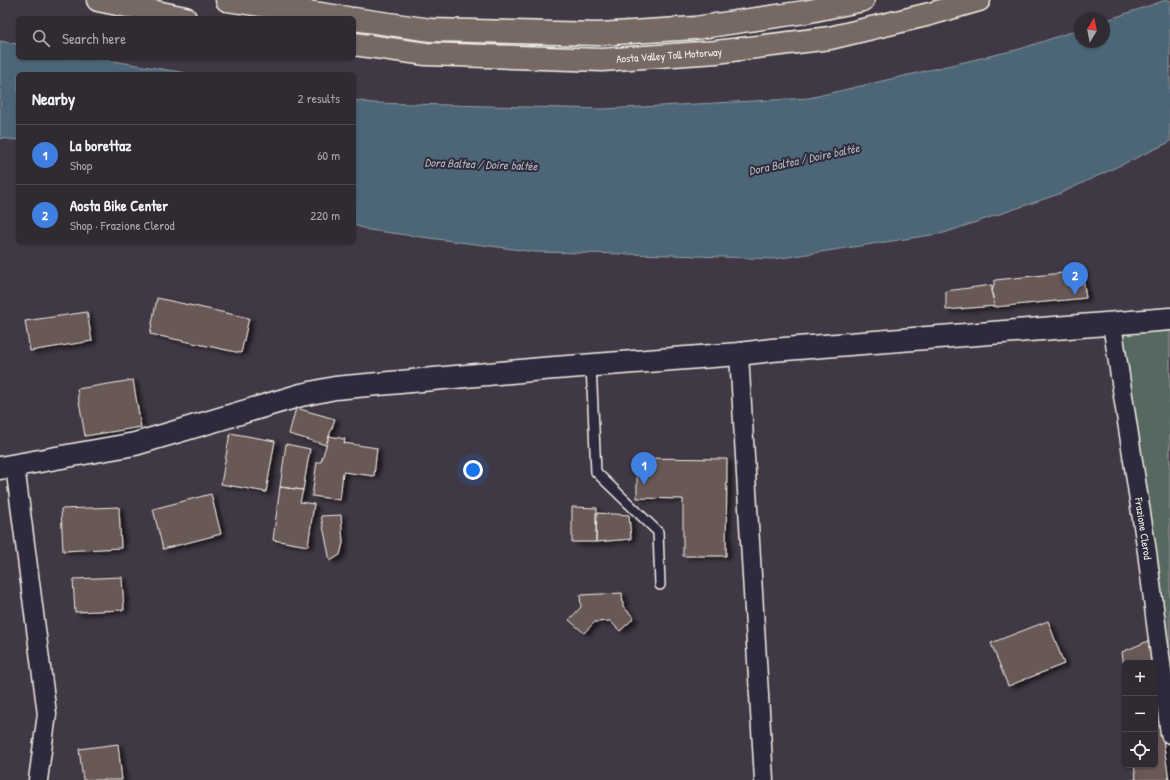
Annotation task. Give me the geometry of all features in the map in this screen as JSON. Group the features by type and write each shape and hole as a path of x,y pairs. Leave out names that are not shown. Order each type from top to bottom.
{"highway":[{"path":"98,0 174,16"},
{"path":"226,0 334,16"},
{"path":"356,19 431,30 599,34 695,28 805,12 863,0"},
{"name":"Aosta Valley Toll Motorway","path":"356,44 426,54 610,59 716,52 830,38 930,14 979,0"}],"main road":[{"path":"7,467 136,444 301,395 335,388 772,350 1170,320"}],"street":[{"name":"Frazione Clerod","path":"1112,324 1147,552 1170,734"},
{"path":"739,354 764,780"},
{"path":"7,467 47,714 38,780"}],"lane":[{"path":"591,365 596,472 658,532 660,585"}],"green space":[{"path":"1170,327 1170,682 1122,335 1130,330"}],"water":[{"name":"Dora Baltea / Doire baltée","path":"1166,0 1170,0 1170,142 1059,194 944,233 775,259 535,252 369,230 356,226 356,100 372,103 604,109 809,98 1020,49 1074,31 1074,48 1110,48 1110,19"},
{"path":"0,41 16,44 16,60 107,60 180,72 16,72 16,140 0,138"}],"building":[{"path":"1082,271 1086,298 995,307 992,292 995,280"},
{"path":"992,285 992,295 995,306 946,310 946,291"},
{"path":"157,298 249,318 241,353 150,334"},
{"path":"87,312 92,341 30,351 25,321"},
{"path":"133,380 141,427 85,436 77,389"},
{"path":"296,408 335,419 326,445 289,434"},
{"path":"230,433 275,441 266,492 221,484"},
{"path":"329,436 345,439 344,443 377,448 374,476 343,472 340,500 312,496 317,462 321,462"},
{"path":"286,444 310,449 303,490 280,487"},
{"path":"637,458 727,459 726,556 683,556 683,499 637,498"},
{"path":"280,487 303,490 300,502 314,504 308,546 273,540"},
{"path":"211,494 221,534 163,549 153,509"},
{"path":"119,507 121,548 63,551 61,509"},
{"path":"572,507 597,508 596,542 572,542"},
{"path":"596,513 629,515 631,539 596,542"},
{"path":"341,515 343,543 340,555 330,561 321,516"},
{"path":"122,577 124,610 75,612 73,579"},
{"path":"622,593 623,606 634,618 620,631 610,621 595,622 584,633 569,620 581,607 580,595"},
{"path":"1048,621 1064,664 1008,686 991,643"},
{"path":"1153,639 1155,660 1123,660 1122,652"},
{"path":"1158,707 1169,780 1132,780 1136,779 1134,768 1158,768"},
{"path":"118,744 122,780 83,780 79,749"}],"place":[{"name":"Aosta Bike Center","path":"1075,295"},
{"name":"La borettaz","path":"644,485"}]}
